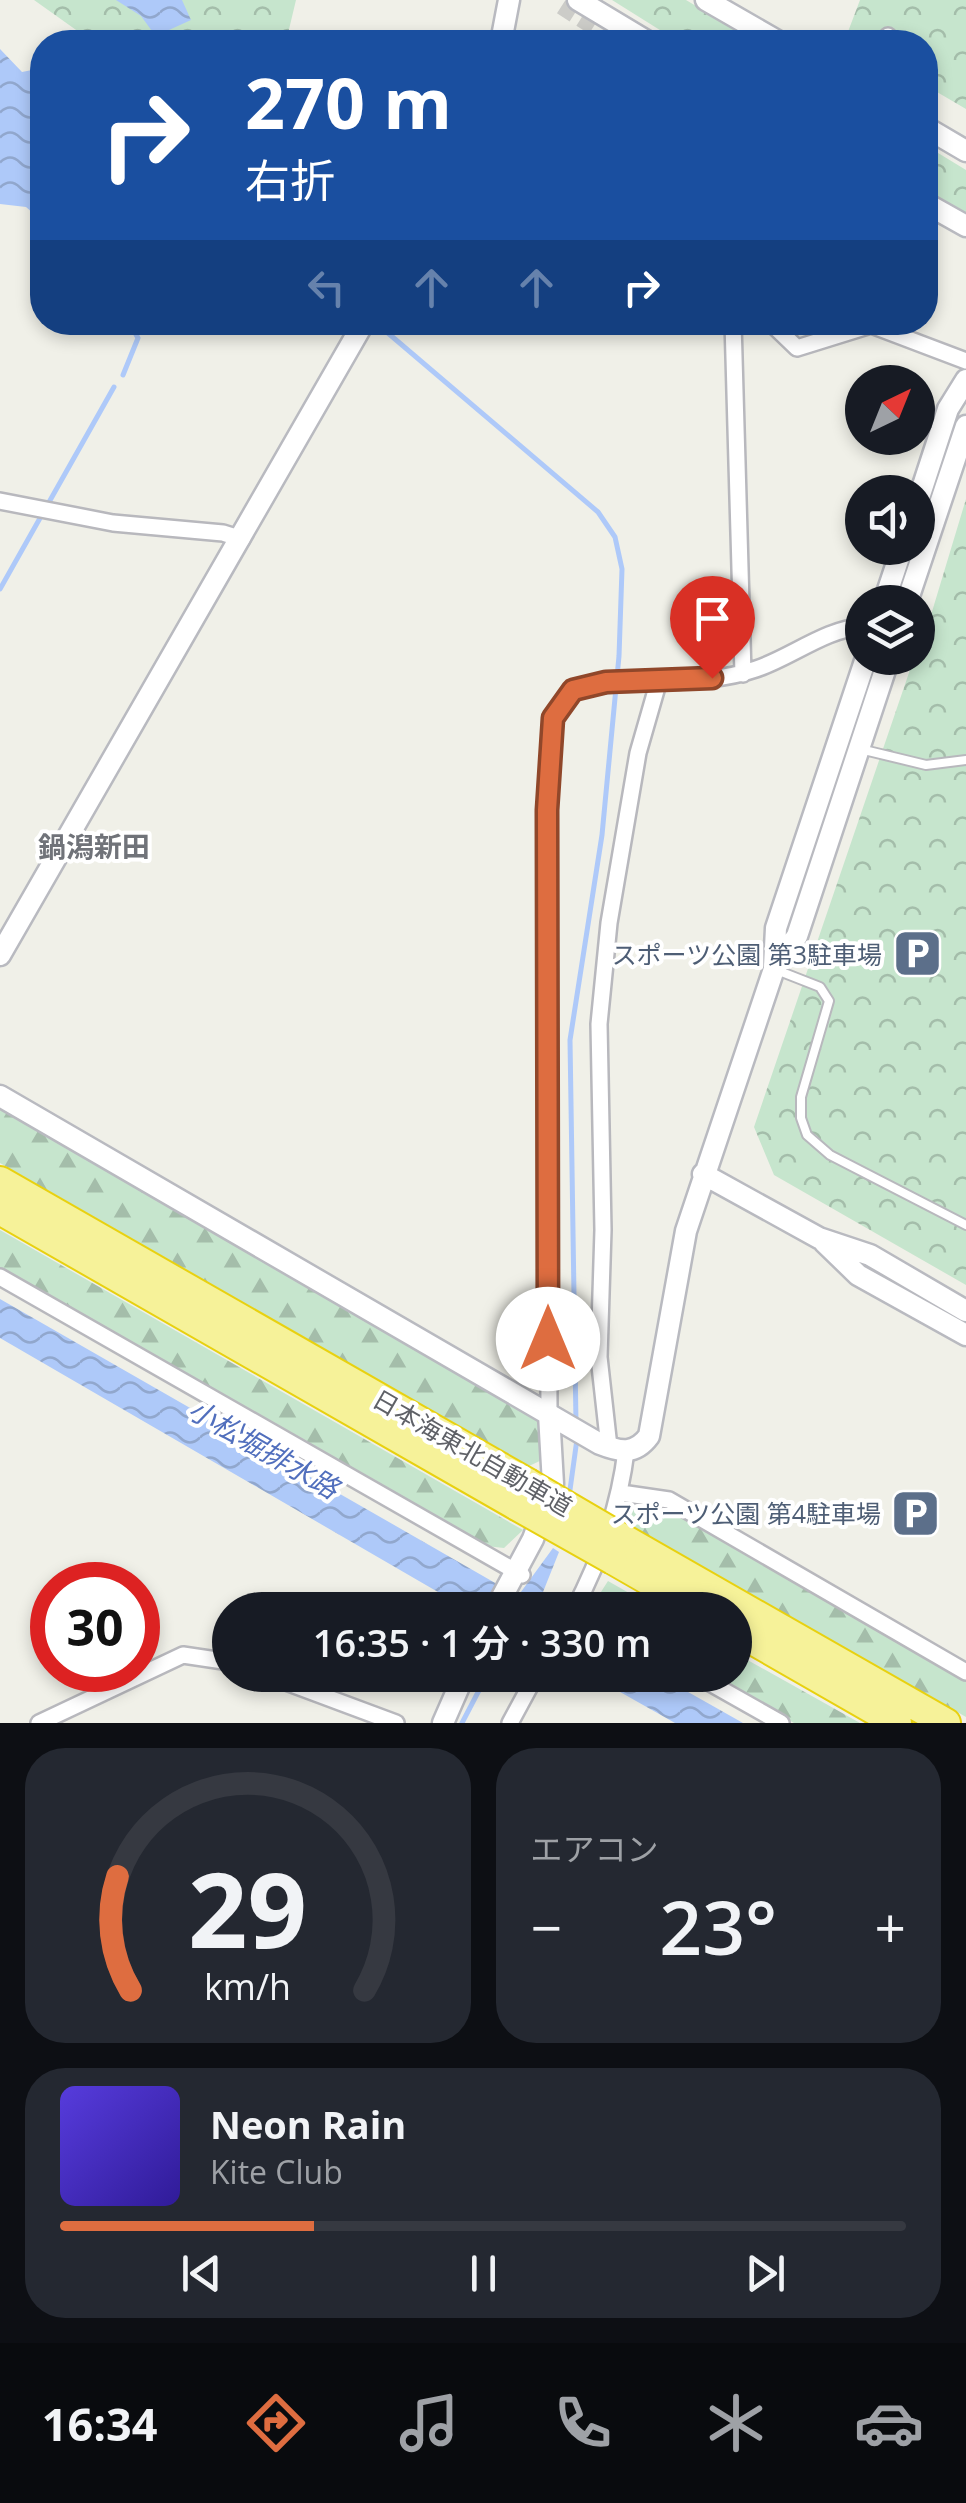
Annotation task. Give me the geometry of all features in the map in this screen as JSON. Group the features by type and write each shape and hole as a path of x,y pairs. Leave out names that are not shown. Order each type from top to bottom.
{"highway":[{"name":"日本海東北自動車道","path":"0,1181 618,1549 946,1723"},
{"name":"日本海東北自動車道","path":"0,1210 523,1494"},
{"name":"日本海東北自動車道","path":"618,1549 676,1592"},
{"path":"752,1640 897,1723"}],"street":[{"path":"578,0 628,30"},
{"path":"502,30 506,1"},
{"path":"712,2 759,30"},
{"path":"938,135 963,151"},
{"path":"938,210 966,226"},
{"path":"0,954 357,335"},
{"path":"733,335 743,674"},
{"path":"784,335 797,348 839,335"},
{"path":"897,335 966,361"},
{"path":"926,475 948,408 966,380"},
{"path":"913,585 966,426"},
{"path":"0,502 56,514 224,532 242,539"},
{"path":"507,1592 517,1576 553,1484 547,810 553,718 573,690 606,682 743,674 845,630"},
{"path":"0,1096 555,1418 612,1447 637,1449 649,1436 686,1231 774,968 776,928 860,675"},
{"path":"774,968 797,936 884,675"},
{"path":"581,1592 604,1546 621,1494 599,1357 603,1230 599,1024 609,923 638,753 656,681"},
{"path":"703,1174 819,1238 870,1255 966,1311"},
{"path":"819,1238 858,1275 966,1335"},
{"path":"0,1277 517,1576"},
{"path":"621,1494 669,1500 966,1672"},
{"path":"39,1723 183,1655 212,1659"},
{"path":"312,1692 396,1723"},
{"path":"443,1723 457,1692"},
{"path":"510,1723 527,1692"},
{"path":"726,1692 781,1723"}],"lane":[{"path":"860,748 926,765 966,760"},
{"path":"774,968 820,986 830,1001 801,1097 800,1118 807,1135 830,1155 966,1225"}],"green space":[{"path":"34,0 296,0 289,30 76,30"},
{"path":"612,0 686,0 736,30 660,30"},
{"path":"860,0 966,0 966,109 938,93 938,30 849,30"},
{"path":"938,153 966,170 966,213 938,198"},
{"path":"966,499 966,1285 774,1175 754,1127 908,675 935,675 935,602"},
{"path":"0,1105 531,1409 544,1429 544,1459 529,1466 0,1163"},
{"path":"0,1230 523,1530 504,1548 477,1545 0,1270"},
{"path":"662,1499 966,1671 966,1717 623,1521 628,1500"},
{"path":"608,1581 627,1592 601,1592"},
{"path":"752,1663 860,1723 794,1723 740,1692 752,1692"}],"water":[{"path":"116,0 182,0 191,20 169,30 151,30 141,16"},
{"path":"0,49 22,72 30,70 30,210 0,204"},
{"path":"0,1299 511,1592 438,1592 0,1338"},
{"path":"553,1548 559,1552 543,1592 521,1592"},
{"path":"620,1692 688,1692 743,1723 675,1723"}],"waterway":[{"path":"123,375 136,335"},
{"path":"390,335 598,512 615,537 622,569 619,656 602,835 570,1040 576,1423"},
{"path":"0,589 114,387"},
{"path":"569,1497 577,1439"},
{"path":"462,1723 478,1692"}],"tunnel":[{"path":"561,7 594,28"}],"place":[{"name":"スポーツ公園 第3駐車場","path":"917,954"},
{"name":"スポーツ公園 第4駐車場","path":"916,1513"}],"district":[{"name":"鍋潟新田","path":"94,846"}],"route":[{"path":"548,1339 547,810 553,718 561,701 573,690 606,682 712,678"}],"water label":[{"name":"小松堀排水路","path":"264,1448"}]}
